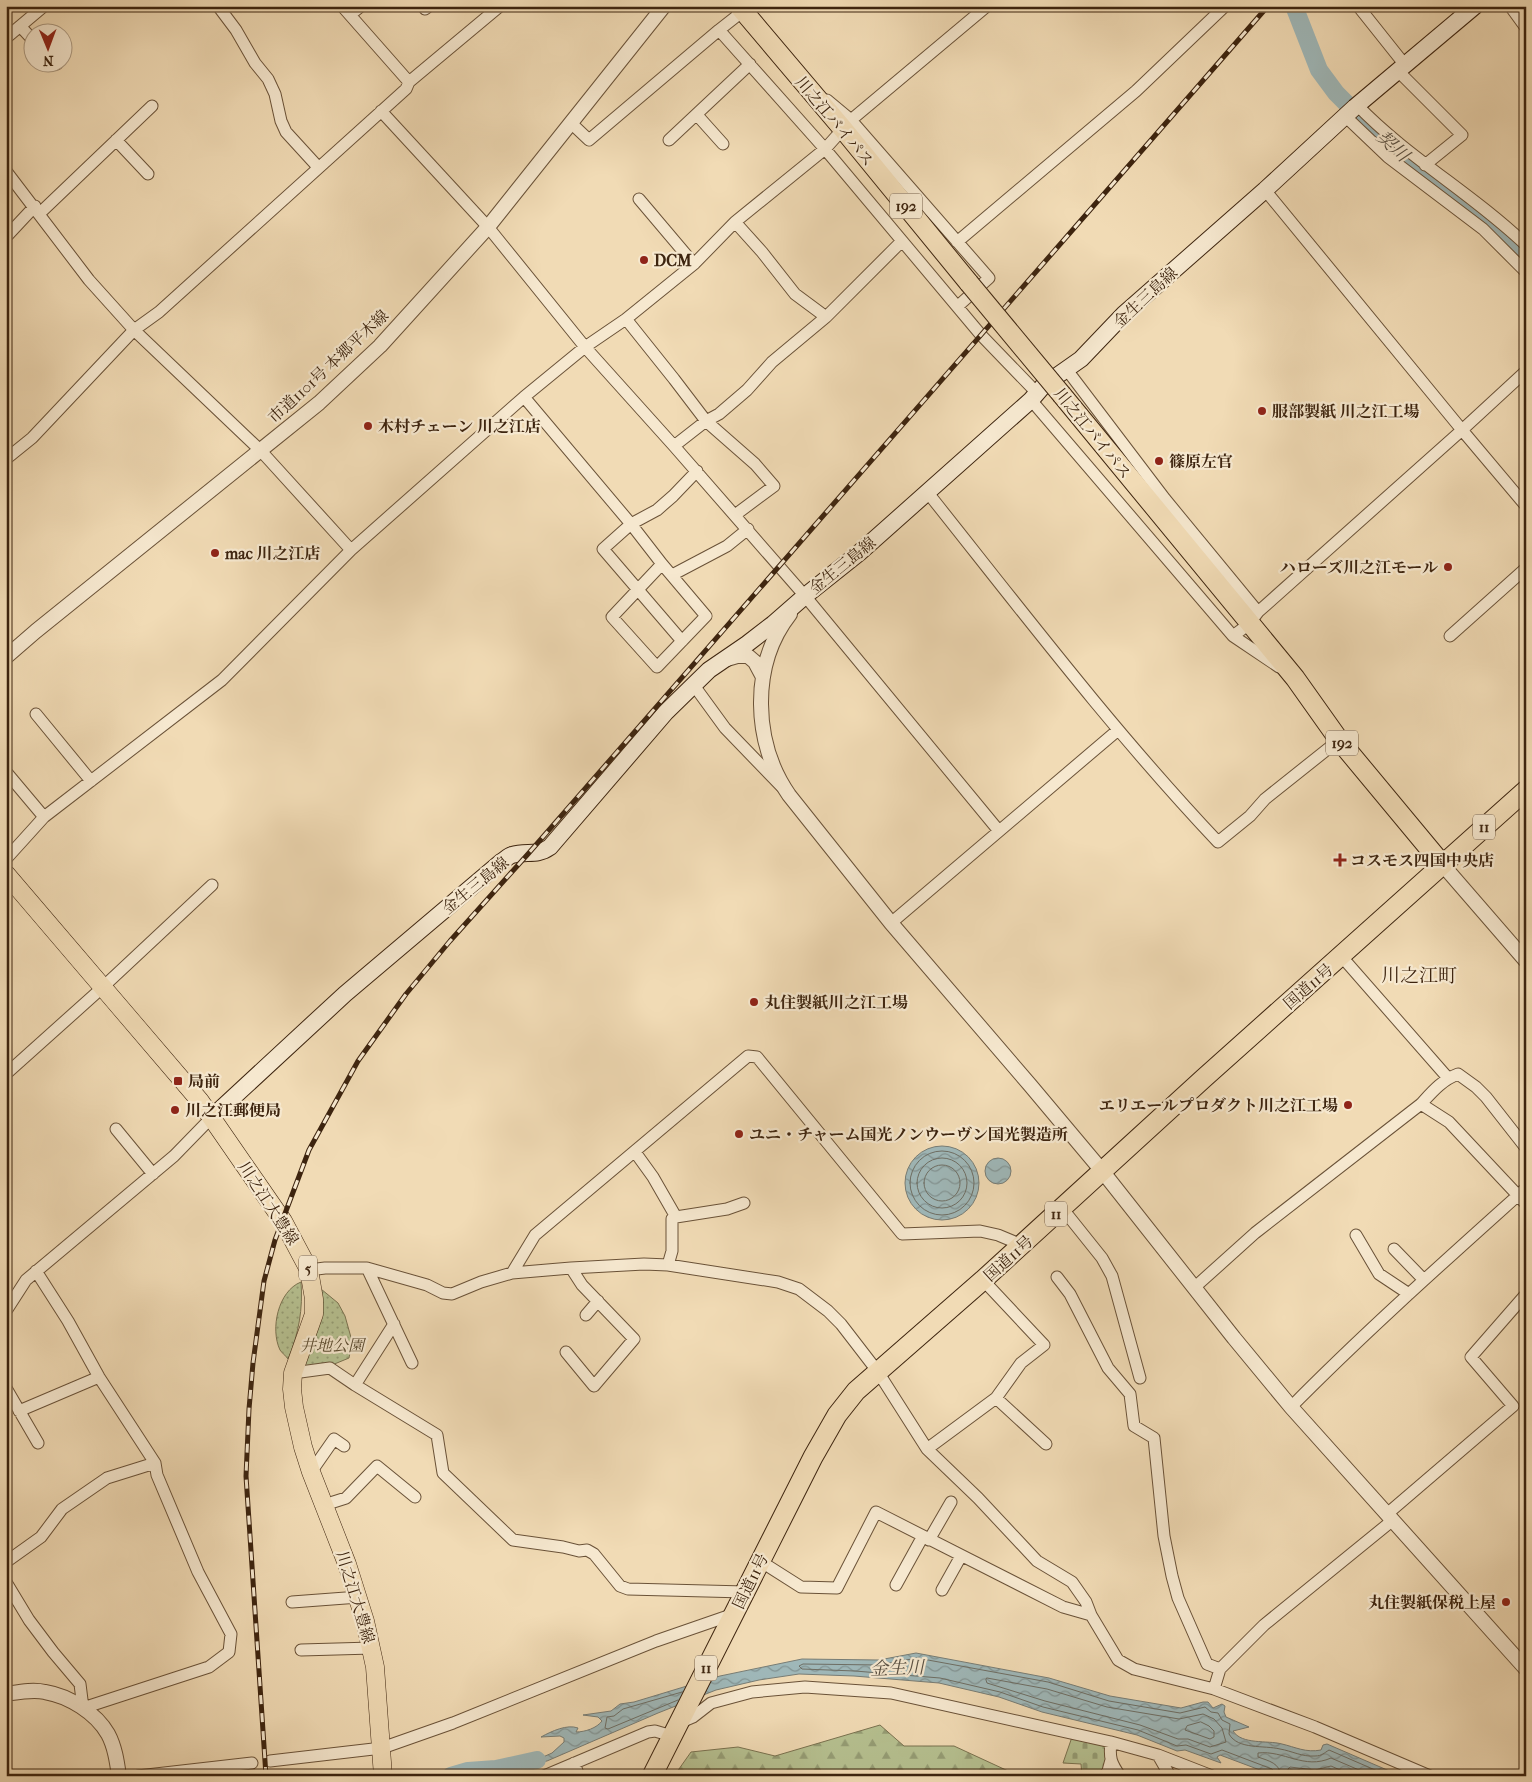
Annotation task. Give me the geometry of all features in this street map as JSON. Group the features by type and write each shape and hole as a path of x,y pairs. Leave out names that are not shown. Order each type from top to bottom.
{"highway":[{"name":"川之江バイパス","path":"744,8 812,94 847,124 969,283 1062,395 1254,618 1339,740 1442,864"},
{"name":"国道11号","path":"652,1776 813,1457 836,1415 856,1391 983,1280 1204,1078 1342,957 1442,864 1526,790"}],"main road":[{"name":"金生三島線","path":"212,1117 345,994 501,862 511,855 536,854 550,847 666,712 692,686 723,660 748,644 859,553 1055,377 1067,370 1094,347 1124,314 1265,190 1351,111 1475,6"},
{"name":"川之江大豊線","path":"6,874 104,987 212,1117 283,1221 309,1270 314,1299 314,1314 293,1373 294,1406 303,1447 311,1472 359,1597 372,1648 377,1686 383,1776"}],"street":[{"path":"6,38 44,6"},
{"path":"218,6 236,30 255,63 268,79 275,94 281,121 286,132 318,167"},
{"path":"361,6 346,11 409,82"},
{"name":"市道1101号 本郷平木線","path":"6,657 319,403 380,346 488,227 664,6"},
{"path":"6,859 44,817 222,680 351,550 524,397 585,347 626,319 694,264 735,222 825,149 847,124 987,6"},
{"path":"957,242 1136,91 1225,6"},
{"path":"1358,6 1401,68 1462,135 1425,165"},
{"path":"1510,6 1526,28"},
{"path":"6,459 32,438 134,330 159,312 406,89 409,82 496,7"},
{"path":"571,123 590,140 744,8"},
{"path":"718,30 825,149 1034,396 1233,636 1295,678"},
{"path":"669,140 750,64"},
{"path":"6,237 152,106"},
{"path":"381,111 488,227 585,347 748,530 802,598 1000,831"},
{"path":"1351,111 1380,129 1425,165 1495,216 1526,245"},
{"path":"1351,111 1388,157 1483,229 1526,272"},
{"path":"697,115 723,144"},
{"path":"847,124 990,278 958,306"},
{"path":"116,140 148,174"},
{"path":"6,171 90,280 134,330 260,450 351,550"},
{"path":"1265,190 1526,506"},
{"path":"639,199 694,264"},
{"path":"735,222 762,252 794,294 826,317"},
{"path":"674,446 719,414 747,390 772,362 826,317 902,241"},
{"path":"626,319 674,378 706,422 755,464 774,486 735,516"},
{"path":"1067,370 1254,618"},
{"path":"1233,636 1526,371"},
{"path":"524,397 706,616 657,667 612,617 662,564"},
{"path":"682,641 603,549 631,524 657,510 697,471"},
{"path":"928,493 1118,730 1176,798 1218,842 1250,816 1265,799 1339,740"},
{"path":"672,575 727,546 748,530"},
{"path":"1450,636 1526,568"},
{"path":"788,795 778,780 772,765 764,732 762,708 763,677 768,658 783,623 802,598"},
{"path":"748,644 758,645 764,650 768,658"},
{"path":"723,660 737,656 748,656 763,677"},
{"path":"692,686 698,691 725,728 788,795 891,923 1030,1084 1291,1407 1526,1669"},
{"path":"36,714 90,781"},
{"path":"891,923 1118,730"},
{"path":"7,773 44,817"},
{"path":"1442,864 1526,961"},
{"path":"6,1074 104,987 212,885"},
{"path":"1342,957 1448,1078"},
{"path":"512,1273 535,1235 748,1056 757,1057 902,1234 980,1231 998,1235 1022,1245"},
{"path":"1195,1287 1255,1233 1421,1104 1435,1088 1448,1078 1458,1074 1476,1087 1526,1148"},
{"path":"1291,1407 1424,1280 1523,1196 1449,1122 1421,1104"},
{"path":"6,1310 26,1280 174,1156 212,1117"},
{"path":"116,1129 153,1174"},
{"path":"635,1152 653,1177 676,1217"},
{"path":"668,1265 672,1251 672,1219 727,1210 744,1203"},
{"path":"1062,1208 1102,1258 1112,1276 1140,1378"},
{"path":"1356,1235 1379,1274 1409,1294"},
{"path":"1394,1250 1424,1280"},
{"path":"309,1270 367,1268 426,1285 443,1293 452,1294 481,1282 512,1273 644,1264 668,1265 778,1282 799,1290 828,1311 841,1324 878,1372 927,1449 978,1498 1037,1561 1072,1582 1086,1602 1118,1660 1134,1669 1214,1689 1315,1727 1430,1776"},
{"path":"367,1268 412,1363"},
{"path":"566,1352 594,1386 634,1339 582,1285 571,1268"},
{"path":"36,1272 68,1322 99,1377 154,1463 157,1475 198,1572 231,1634 229,1652 209,1667 83,1708"},
{"path":"1057,1277 1070,1294 1108,1368 1130,1394 1134,1426 1154,1438 1164,1536 1178,1598 1207,1664 1220,1668"},
{"path":"927,1449 996,1398 1021,1364 1044,1345 983,1280"},
{"path":"1214,1689 1220,1668 1264,1625 1390,1517 1513,1406 1471,1356 1526,1294"},
{"path":"586,1315 598,1301"},
{"path":"355,1385 394,1324"},
{"path":"293,1373 330,1368 437,1434 443,1473 512,1540 564,1546 579,1551 587,1550 594,1554 620,1586 628,1589 745,1592"},
{"path":"19,1411 99,1377"},
{"path":"6,1388 38,1443"},
{"path":"996,1398 1046,1444"},
{"path":"311,1472 334,1439 344,1446"},
{"path":"6,1562 40,1537 62,1509 107,1478 154,1463"},
{"path":"324,1506 346,1498 377,1466 415,1497"},
{"path":"896,1586 951,1502"},
{"path":"760,1561 801,1587 836,1588 876,1512 1062,1608 1092,1615"},
{"path":"942,1590 961,1556"},
{"path":"6,1582 29,1620 52,1652 80,1684 83,1708"},
{"path":"292,1602 359,1597"},
{"path":"270,1761 382,1748 453,1723 656,1641 734,1614"},
{"path":"301,1650 372,1648"},
{"path":"544,1776 648,1732 663,1732 675,1729 711,1703 752,1692 805,1687 891,1693 1111,1742 1158,1755 1212,1776"},
{"path":"6,1694 24,1691 45,1692 83,1708 97,1719 109,1735 116,1754 119,1776"},
{"path":"1111,1742 1110,1754 1112,1764 1120,1776"},
{"path":"1158,1755 1170,1776"},
{"path":"1104,1776 1108,1771 1111,1760"},
{"path":"574,1763 579,1776"},
{"path":"138,1776 252,1764"}],"green space":[{"name":"井地公園","path":"301,1282 299,1321 288,1359 280,1350 277,1341 276,1322 278,1312 287,1293"},
{"name":"井地公園","path":"321,1289 338,1303 345,1316 352,1341 349,1358 332,1365 301,1368 311,1348 320,1321"},
{"path":"880,1725 904,1746 954,1746 1019,1776 674,1776 691,1752 738,1747 775,1756"},
{"path":"1072,1737 1106,1745 1111,1776 1082,1776 1081,1764 1063,1763"}],"water":[{"path":"942,1146 956,1149 968,1157 976,1169 979,1183 976,1197 968,1209 956,1217 942,1220 928,1217 916,1209 908,1197 905,1183 908,1169 916,1157 928,1149"},
{"path":"998,1158 1007,1162 1011,1171 1007,1180 998,1184 989,1180 985,1171 989,1162"},
{"path":"916,1653 1049,1678 1110,1696 1181,1708 1203,1702 1208,1702 1213,1708 1222,1704 1225,1706 1224,1712 1226,1717 1249,1727 1233,1731 1242,1738 1282,1744 1310,1751 1321,1750 1323,1745 1327,1744 1401,1776 1288,1776 1268,1773 1220,1755 1217,1757 1221,1763 1185,1750 1177,1751 1137,1735 1042,1712 999,1697 939,1683 854,1676 799,1674 759,1680 716,1690 547,1761 487,1772 552,1753 564,1742 564,1738 560,1736 541,1737 550,1732 569,1727 578,1728 576,1732 583,1731 594,1728 602,1721 598,1717 583,1715 611,1711 620,1704 634,1702 720,1676 802,1659 879,1660"}],"waterway":[{"name":"契川","path":"1294,6 1319,70 1336,93 1375,132 1405,158 1497,229 1526,258"},
{"name":"金生川","path":"451,1776 468,1771 496,1769 537,1760"}],"railway":[{"path":"266,1776 246,1476 253,1363 264,1281 275,1240 309,1150 358,1061 406,994 450,941 1268,6"}],"place":[{"name":"DCM","path":"644,260"},
{"name":"服部製紙 川之江工場","path":"1262,411"},
{"name":"木村チェーン 川之江店","path":"368,426"},
{"name":"篠原左官","path":"1159,461"},
{"name":"mac 川之江店","path":"215,553"},
{"name":"ハローズ川之江モール","path":"1448,567"},
{"name":"コスモス四国中央店","path":"1340,860"},
{"name":"丸住製紙川之江工場","path":"754,1002"},
{"name":"局前","path":"178,1081"},
{"name":"エリエールプロダクト川之江工場","path":"1348,1105"},
{"name":"川之江郵便局","path":"175,1110"},
{"name":"ユニ・チャーム国光ノンウーヴン国光製造所","path":"739,1134"},
{"name":"丸住製紙保税上屋","path":"1506,1602"}],"district":[{"name":"川之江町","path":"1419,975"}]}
